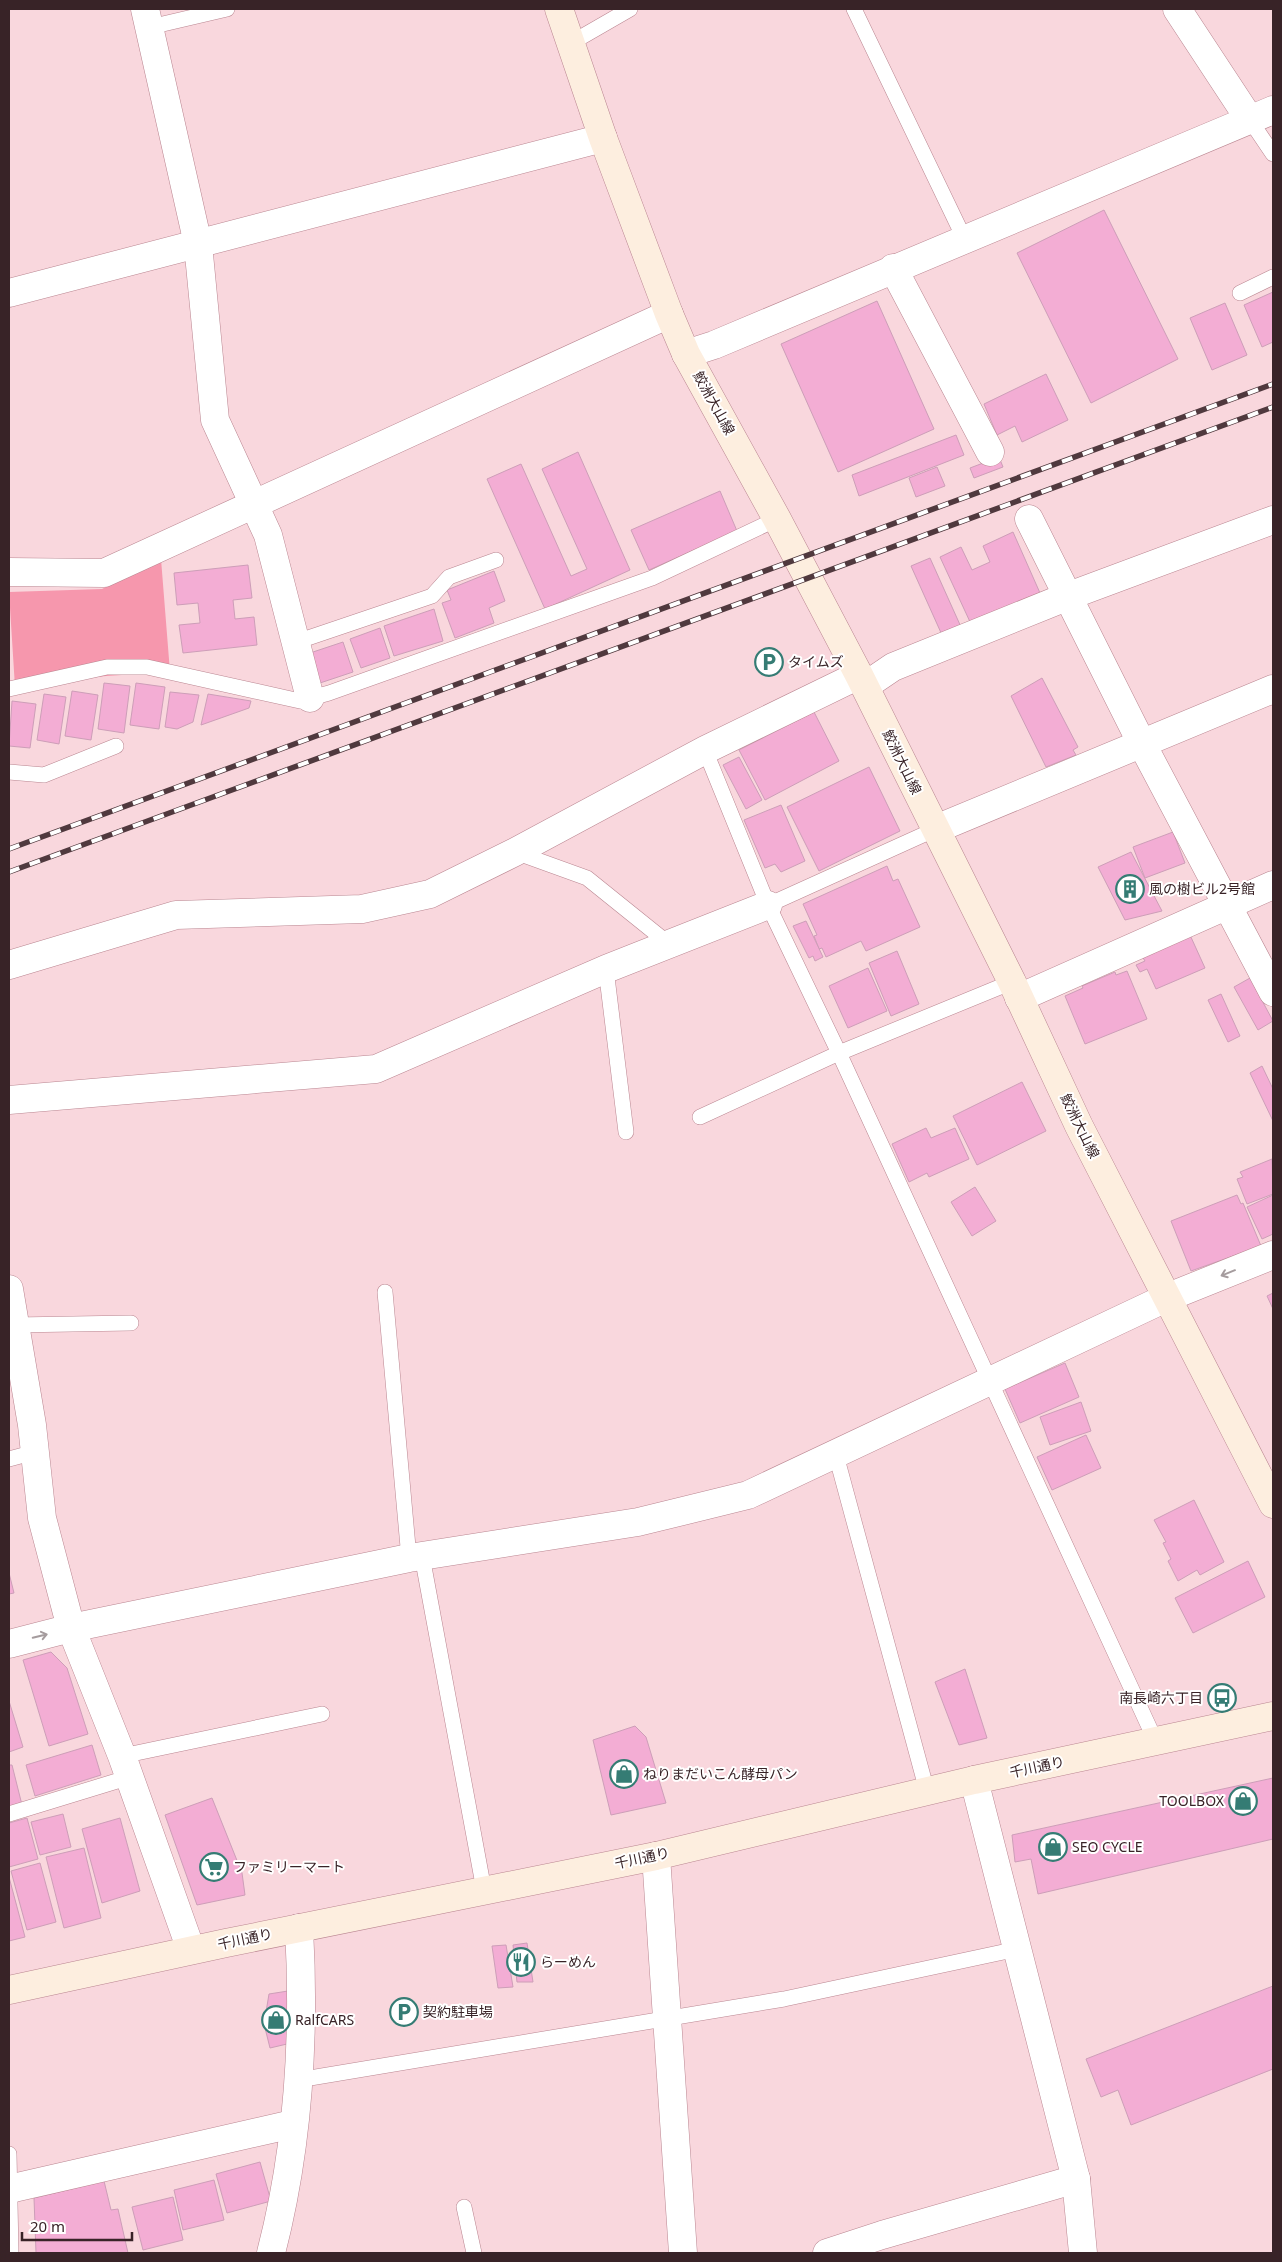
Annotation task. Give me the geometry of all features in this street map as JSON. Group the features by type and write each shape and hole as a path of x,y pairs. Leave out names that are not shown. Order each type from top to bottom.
{"main road":[{"name":"鮫洲大山線","path":"559,9 603,138 669,314 686,354 777,519 862,680 1015,990 1079,1126 1273,1504"},
{"name":"千川通り","path":"9,1990 191,1950 656,1856 974,1780 1273,1716"}],"street":[{"path":"686,354 714,345 964,238 1262,115 1179,9"},
{"path":"147,18 198,244 215,420 268,535 310,698"},
{"path":"9,293 603,138"},
{"path":"893,268 990,452"},
{"path":"9,572 104,572 669,314"},
{"path":"1029,520 1066,597 1273,992"},
{"path":"9,965 176,915 362,908 430,894 515,852 705,750 862,680 1066,597 1273,520"},
{"path":"936,829 1273,689"},
{"path":"1015,990 1273,885"},
{"path":"9,1100 376,1069 606,969 768,905"},
{"path":"9,1644 71,1628 415,1557 638,1522 748,1496 836,1456 991,1379 1166,1298 1273,1255"},
{"path":"9,1289 15,1325 20,1427 35,1452 42,1518 71,1628 126,1767 191,1950"},
{"path":"974,1780 1076,2179 1083,2253"},
{"path":"656,1856 683,2253"},
{"path":"271,2253 280,2220 298,2080 302,1978 299,1928"},
{"path":"10,2189 293,2124"},
{"path":"827,2253 882,2234 1076,2179"}],"lane":[{"path":"147,18 227,9"},
{"path":"571,44 630,9"},
{"path":"854,9 964,238"},
{"path":"1262,115 1273,154"},
{"path":"1240,293 1273,277"},
{"path":"9,688 107,667 148,667 300,701 652,578 777,519"},
{"path":"296,642 432,596 449,577 496,560"},
{"path":"9,772 44,775 116,746"},
{"path":"705,750 768,905 840,1053 1156,1742"},
{"path":"768,905 936,829"},
{"path":"515,852 587,878 669,944"},
{"path":"606,969 626,1132"},
{"path":"700,1118 840,1053 1015,990"},
{"path":"385,1292 415,1557 484,1890"},
{"path":"15,1325 131,1323"},
{"path":"9,1459 35,1452"},
{"path":"836,1456 927,1792"},
{"path":"9,1814 126,1767 322,1714"},
{"path":"298,2080 668,2020 784,1999 1017,1949"},
{"path":"9,2154 11,2253"},
{"path":"464,2207 474,2253"}],"shaded area":[{"path":"161,559 170,672 106,676 15,687 9,592 102,589"}],"building":[{"path":"1104,210 1178,359 1091,403 1017,253"},
{"path":"1273,292 1273,342 1262,347 1244,305"},
{"path":"877,301 934,429 838,472 781,344"},
{"path":"1225,303 1247,355 1212,370 1190,318"},
{"path":"1046,374 1068,420 1022,442 1015,426 997,435 984,404"},
{"path":"956,435 964,455 859,496 852,475"},
{"path":"578,452 630,570 545,609 487,479 521,464 571,576 587,569 542,469"},
{"path":"999,457 1003,467 974,478 970,468"},
{"path":"937,467 945,486 916,497 909,478"},
{"path":"720,491 737,531 649,570 631,530"},
{"path":"1013,532 1040,593 971,624 940,557 961,547 972,570 990,562 983,546"},
{"path":"930,558 961,627 942,635 911,566"},
{"path":"248,565 252,598 233,600 235,619 254,617 257,645 183,653 179,625 200,623 198,603 177,605 174,573"},
{"path":"494,571 505,601 489,608 494,623 455,638 442,603 451,600 447,590"},
{"path":"434,609 443,641 394,656 384,626"},
{"path":"380,628 390,658 361,668 350,639"},
{"path":"343,642 353,672 317,684 307,654"},
{"path":"1042,678 1078,747 1073,750 1076,755 1046,767 1011,696"},
{"path":"104,683 130,686 124,733 98,729"},
{"path":"136,683 165,687 159,729 130,725"},
{"path":"72,691 98,695 91,740 65,736"},
{"path":"170,692 199,695 193,722 177,729 165,727"},
{"path":"44,694 66,697 59,744 37,740"},
{"path":"208,694 251,701 249,708 201,725"},
{"path":"12,701 36,704 30,748 9,746"},
{"path":"814,712 839,761 765,800 739,750"},
{"path":"739,757 762,800 746,809 723,765"},
{"path":"869,767 900,831 819,871 787,807"},
{"path":"781,805 805,861 781,872 775,864 765,868 744,820"},
{"path":"1173,832 1185,863 1145,878 1133,847"},
{"name":"風の樹ビル2号館","path":"1131,852 1162,911 1125,920 1098,867"},
{"path":"887,866 893,881 898,879 920,927 866,951 861,941 826,957 822,948 819,949 814,936 817,935 803,904"},
{"path":"806,921 823,957 815,961 813,956 809,958 793,926"},
{"path":"1190,935 1205,968 1156,989 1147,969 1140,972 1136,965 1145,961 1142,956"},
{"path":"897,951 919,1004 891,1016 869,963"},
{"path":"868,968 887,1011 848,1028 829,986"},
{"path":"1127,971 1147,1019 1085,1044 1065,996 1083,988 1082,986 1115,972 1116,975"},
{"path":"1250,978 1273,1021 1258,1030 1234,987"},
{"path":"1221,994 1240,1036 1228,1042 1208,1000"},
{"path":"1262,1066 1273,1089 1273,1121 1250,1073"},
{"path":"1022,1082 1046,1131 977,1165 953,1116"},
{"path":"926,1128 931,1138 955,1128 969,1159 929,1177 927,1173 909,1182 892,1144"},
{"path":"1272,1159 1273,1194 1247,1204 1237,1179 1243,1177 1240,1172"},
{"path":"975,1187 996,1221 972,1236 951,1202"},
{"path":"1237,1195 1241,1204 1243,1203 1261,1246 1191,1271 1171,1221"},
{"path":"1273,1195 1273,1234 1262,1239 1247,1207"},
{"path":"1273,1293 1273,1309 1267,1296"},
{"path":"1065,1363 1079,1397 1020,1423 1005,1389"},
{"path":"1081,1402 1091,1431 1050,1445 1040,1417"},
{"path":"1086,1435 1101,1468 1052,1490 1037,1457"},
{"path":"1194,1500 1224,1562 1200,1575 1197,1570 1178,1581 1168,1561 1171,1559 1163,1543 1166,1542 1154,1520"},
{"path":"1248,1561 1265,1597 1193,1633 1175,1598"},
{"path":"9,1573 14,1593 9,1594"},
{"path":"51,1652 67,1668 88,1734 49,1746 23,1660"},
{"path":"965,1669 987,1738 959,1745 935,1682"},
{"path":"9,1701 23,1747 9,1752"},
{"path":"635,1726 646,1737 666,1803 611,1815 593,1740"},
{"path":"92,1745 101,1775 35,1796 26,1765"},
{"path":"9,1765 12,1765 22,1805 9,1808"},
{"path":"1273,1778 1273,1839 1038,1894 1031,1859 1015,1862 1012,1835"},
{"path":"212,1798 242,1873 245,1895 197,1905 165,1815"},
{"path":"63,1814 71,1847 40,1855 31,1822"},
{"path":"27,1818 38,1859 9,1867 9,1823"},
{"path":"120,1818 140,1891 102,1903 82,1829"},
{"path":"84,1848 101,1918 64,1928 46,1857"},
{"path":"40,1863 56,1922 27,1930 11,1871"},
{"path":"9,1877 25,1937 9,1941"},
{"path":"527,1943 533,1982 517,1982 513,1945"},
{"path":"506,1945 513,1987 498,1988 492,1946"},
{"path":"1273,1986 1273,2069 1131,2125 1118,2090 1101,2097 1086,2059"},
{"path":"288,1991 287,2044 270,2048 264,2024 269,1994"},
{"path":"260,2162 271,2201 227,2213 216,2174"},
{"path":"214,2180 224,2220 183,2230 174,2190"},
{"path":"104,2181 111,2210 118,2209 128,2253 36,2253 34,2198"},
{"path":"173,2197 183,2240 143,2250 132,2207"}],"railway":[{"path":"9,849 1273,384"},
{"path":"9,872 1273,407"}],"place":[{"name":"タイムズ","path":"769,662"},
{"name":"風の樹ビル2号館","path":"1130,889"},
{"name":"南長崎六丁目","path":"1222,1698"},
{"name":"ねりまだいこん酵母パン","path":"624,1774"},
{"name":"TOOLBOX","path":"1243,1801"},
{"name":"SEO CYCLE","path":"1053,1847"},
{"name":"ファミリーマート","path":"214,1867"},
{"name":"らーめん","path":"521,1962"},
{"name":"契約駐車場","path":"404,2012"},
{"name":"RalfCARS","path":"276,2020"}]}
